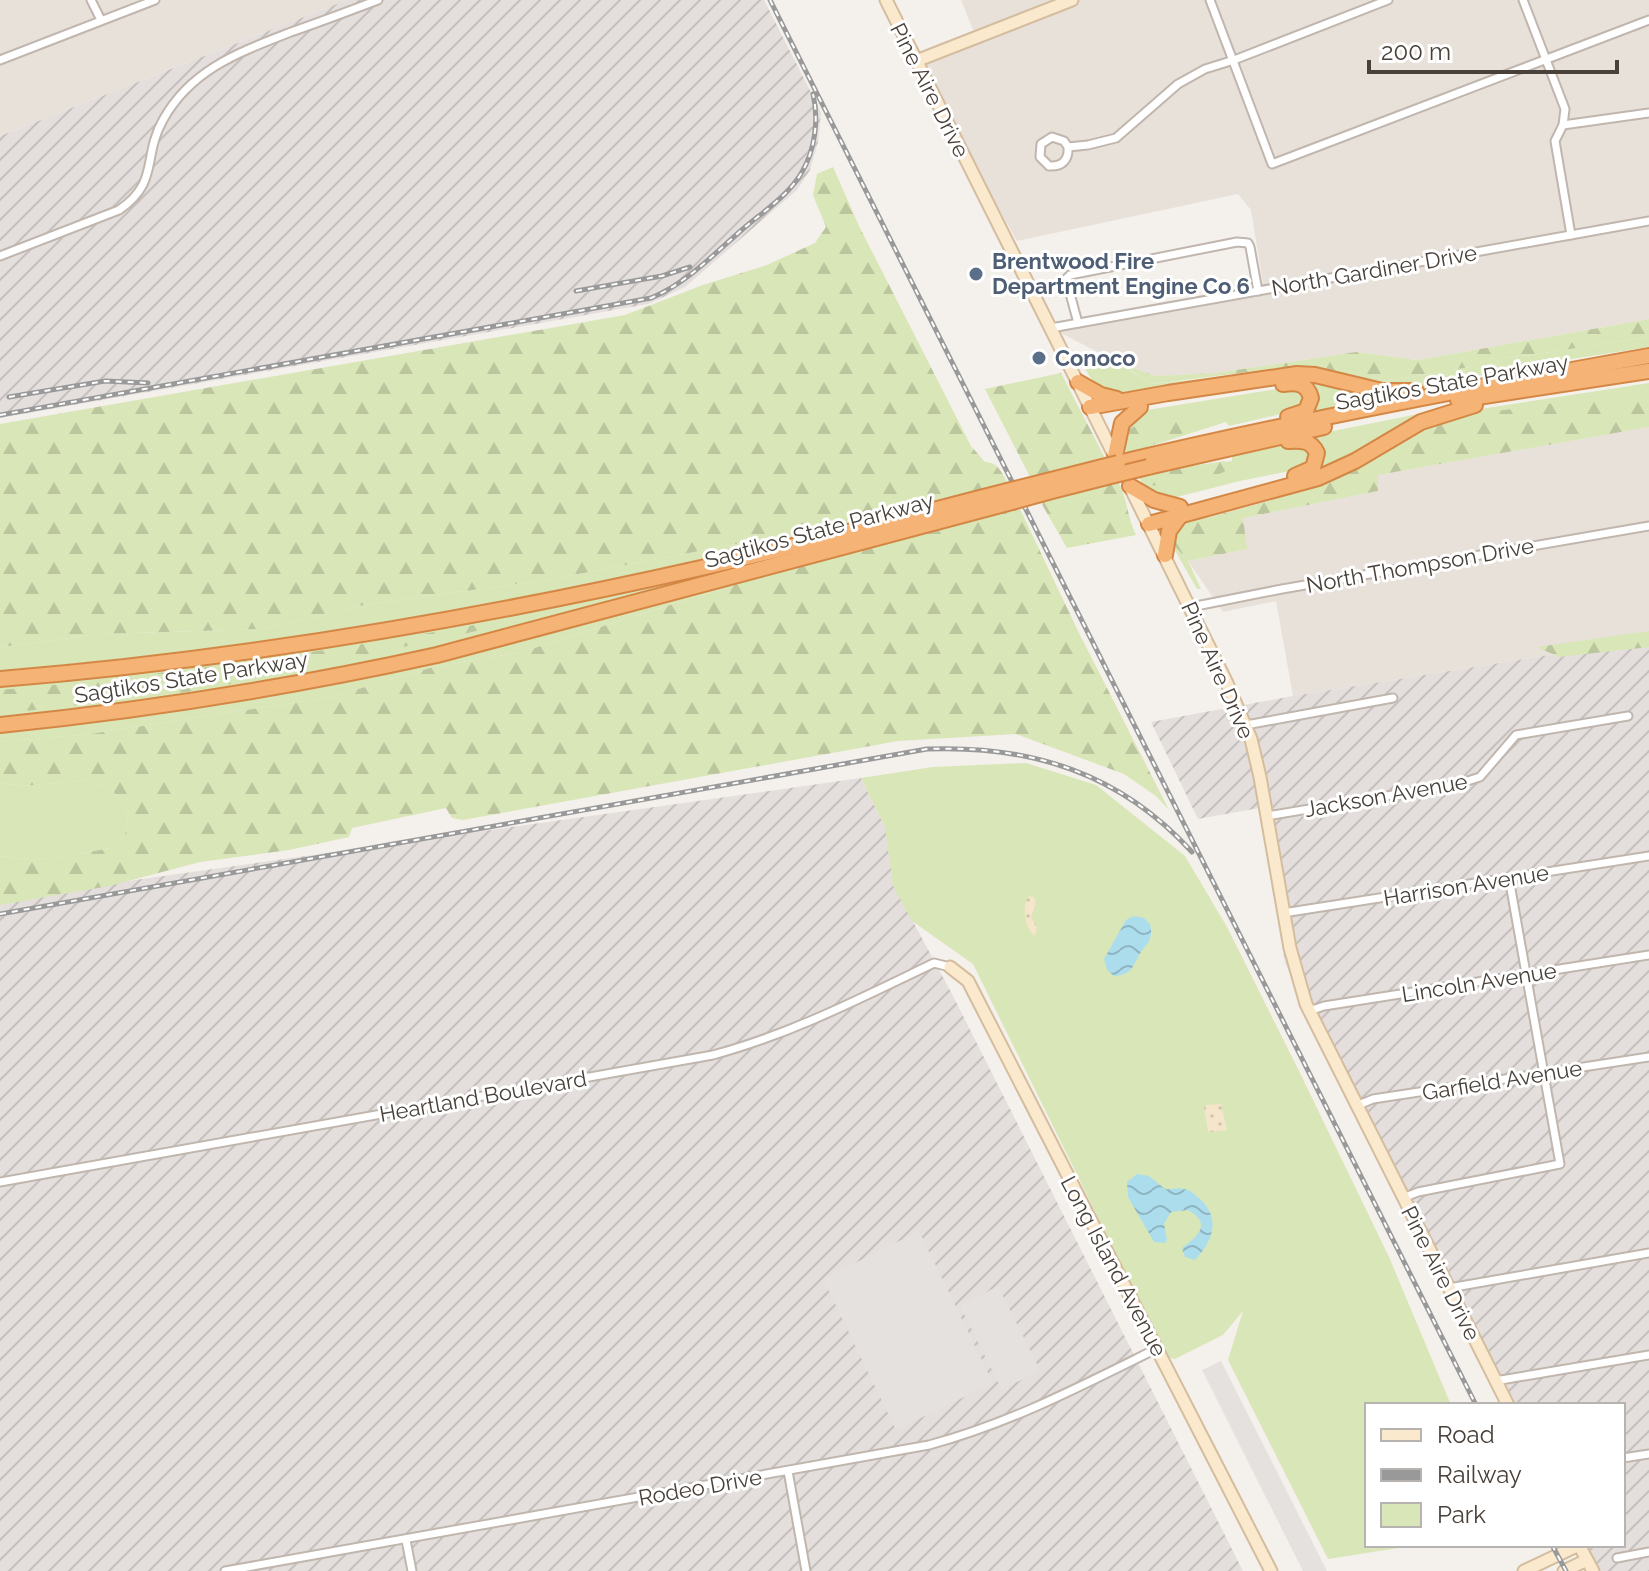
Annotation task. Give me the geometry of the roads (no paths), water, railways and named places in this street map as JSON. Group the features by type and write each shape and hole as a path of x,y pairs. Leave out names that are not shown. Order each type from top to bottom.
{"highway":[{"name":"Sagtikos State Parkway","path":"0,679 270,648 509,609 703,568 1468,388 1649,356"},
{"name":"Sagtikos State Parkway","path":"1243,440 1468,398 1649,371"},
{"path":"1092,410 1297,374 1315,375 1382,391 1468,388"},
{"path":"1078,382 1111,398 1143,402 1289,383 1298,383 1307,388 1311,402 1306,411 1243,440"},
{"path":"1130,486 1180,511 1318,478 1355,461 1406,430 1449,412 1561,384"},
{"path":"1115,456 1122,423 1143,402"},
{"path":"1147,520 1300,475 1310,471 1317,461 1316,449 1306,441 1243,440"},
{"name":"Sagtikos State Parkway","path":"0,725 203,699 395,664 535,631 1009,496"},
{"path":"1165,555 1169,531 1180,511"}],"street":[{"path":"91,0 101,20"},
{"path":"0,60 155,0"},
{"path":"0,256 119,210 136,198 144,184 153,142 162,120 194,80 214,65 260,44 378,0"},
{"name":"Pine Aire Drive","path":"886,0 1191,607 1246,725 1258,767 1297,981 1356,1106 1507,1403"},
{"path":"916,61 1072,0"},
{"path":"1210,0 1272,164 1649,20"},
{"path":"1068,147 1062,165 1049,166 1040,157 1041,144 1046,140 1058,138 1068,147 1116,138 1178,84 1205,69 1388,0"},
{"path":"1523,0 1565,109 1563,125 1555,141 1571,235"},
{"path":"1563,125 1649,113"},
{"name":"North Gardiner Drive","path":"1051,328 1649,221"},
{"path":"1078,323 1066,279 1070,275 1237,242 1248,243 1250,247 1258,291"},
{"name":"North Thompson Drive","path":"1191,607 1649,526"},
{"path":"1246,725 1393,698"},
{"name":"Jackson Avenue","path":"1267,816 1458,784 1480,777 1516,735 1628,716"},
{"name":"Harrison Avenue","path":"1283,913 1649,856"},
{"path":"1403,1198 1432,1189 1560,1164 1509,878"},
{"name":"Lincoln Avenue","path":"1309,1011 1324,1006 1649,955"},
{"name":"Heartland Boulevard","path":"0,1182 713,1055 792,1030 934,963 950,967"},
{"name":"Long Island Avenue","path":"950,967 968,981 1271,1571"},
{"name":"Garfield Avenue","path":"1356,1106 1373,1099 1649,1057"},
{"path":"1449,1288 1649,1253"},
{"name":"Rodeo Drive","path":"225,1571 894,1452 968,1434 1035,1409 1158,1348"},
{"path":"1495,1381 1649,1355"},
{"path":"1625,1458 1649,1454"},
{"path":"788,1471 806,1571"},
{"path":"406,1540 412,1571"},
{"path":"1524,1571 1575,1547"},
{"path":"1564,1571 1590,1565 1580,1547"},
{"path":"1617,1558 1649,1552"}],"water":[{"path":"1134,916 1144,918 1150,924 1150,938 1130,970 1114,976 1107,970 1104,959 1126,920"},
{"path":"1137,1174 1149,1176 1165,1189 1189,1190 1207,1207 1213,1222 1212,1230 1206,1246 1195,1260 1185,1257 1182,1248 1197,1235 1200,1220 1188,1210 1171,1212 1164,1224 1167,1240 1165,1243 1154,1242 1128,1197 1127,1182"}],"railway":[{"path":"770,0 1475,1403"},
{"path":"0,415 651,298 700,267 797,180 815,134 813,94"},
{"path":"576,291 662,276 690,267"},
{"path":"9,397 105,381 148,383"},
{"path":"0,914 927,749 1002,752 1072,769 1135,802 1192,852"},
{"path":"1553,1547 1566,1571"}],"place":[{"name":"Brentwood Fire Department Engine Co 6","path":"976,274"},
{"name":"Conoco","path":"1039,358"}]}
